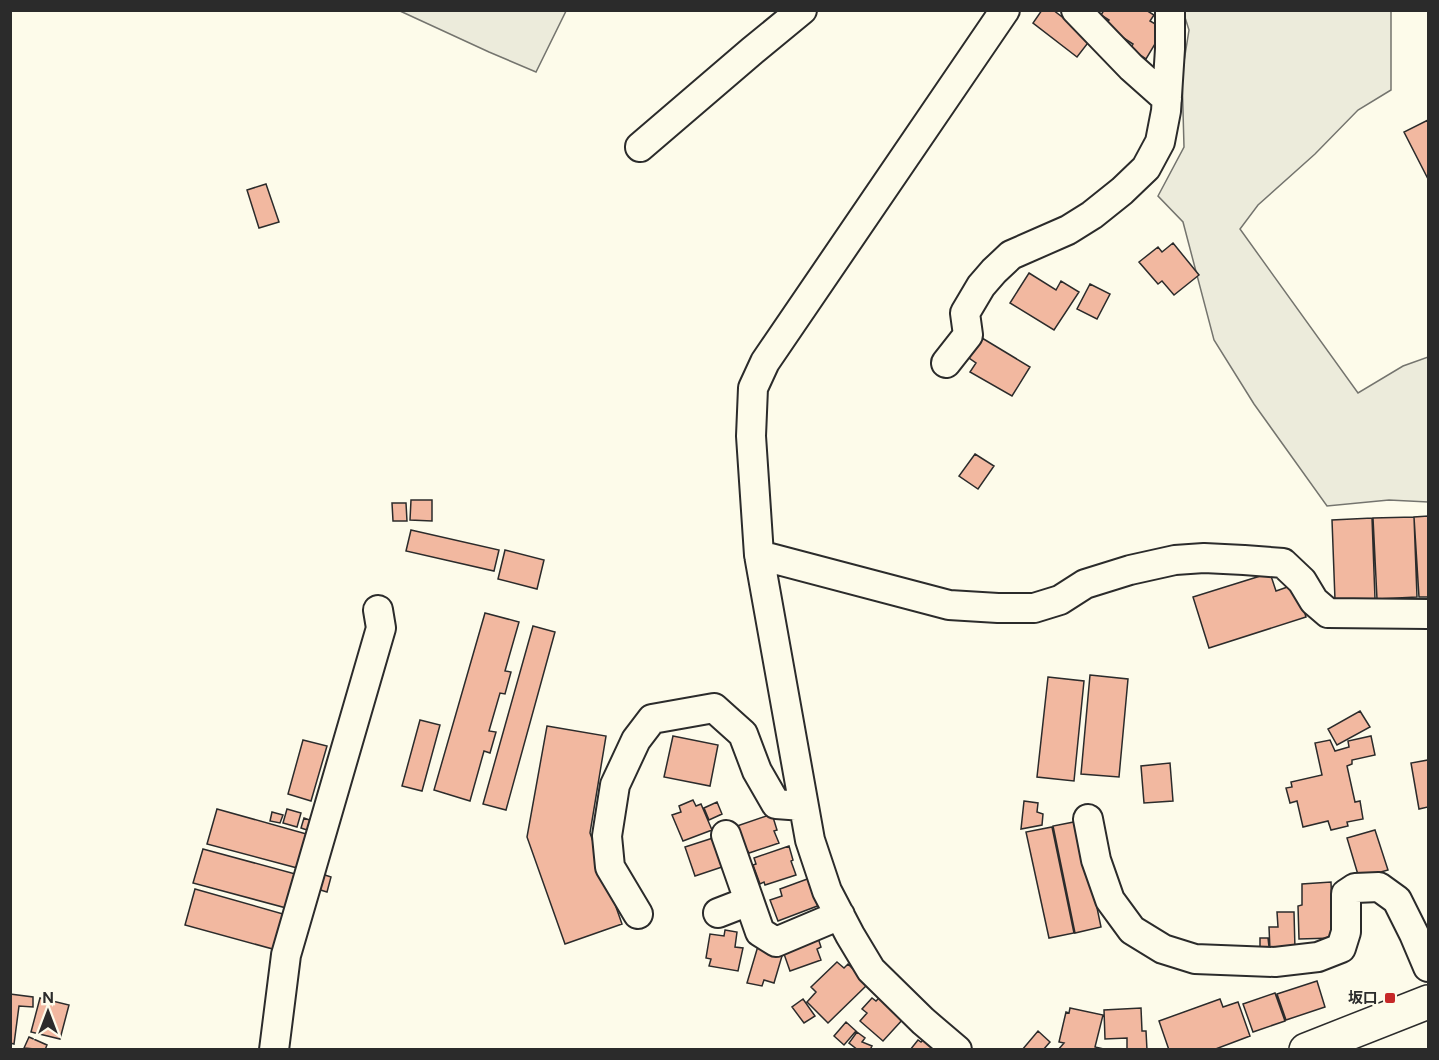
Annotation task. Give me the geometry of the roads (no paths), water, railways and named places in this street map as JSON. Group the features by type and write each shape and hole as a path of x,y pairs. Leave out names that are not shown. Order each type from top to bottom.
{"main road":[{"path":"1306,1050 1428,1002"},
{"path":"1365,1050 1428,1027"}],"street":[{"path":"640,147 802,10"},
{"path":"957,1050 923,1021 871,970 826,891 810,840 759,555 751,436 753,388 765,362 1005,10"},
{"path":"1076,10 1131,67 1167,99"},
{"path":"946,363 968,335 965,313 981,286 994,271 1011,255 1068,230 1092,215 1146,168 1160,142 1167,99 1170,10"},
{"path":"759,555 949,605 998,608 1034,608 1060,600 1085,584 1130,570 1174,560 1204,558 1282,563 1302,581 1314,601 1328,613 1428,614"},
{"path":"274,1050 286,955 381,628 378,610"},
{"path":"638,914 610,867 607,836 615,785 636,740 652,719 714,708 743,734 758,771 776,804 803,806"},
{"path":"1088,819 1096,860 1110,900 1132,930 1163,949 1195,959 1275,962 1318,957 1341,948 1346,932 1346,894 1355,888 1378,887 1397,900 1428,967"},
{"path":"726,835 760,932 776,942 840,915"},
{"path":"718,913 749,901"}],"place":[{"name":"坂口","path":"1390,998"}]}
